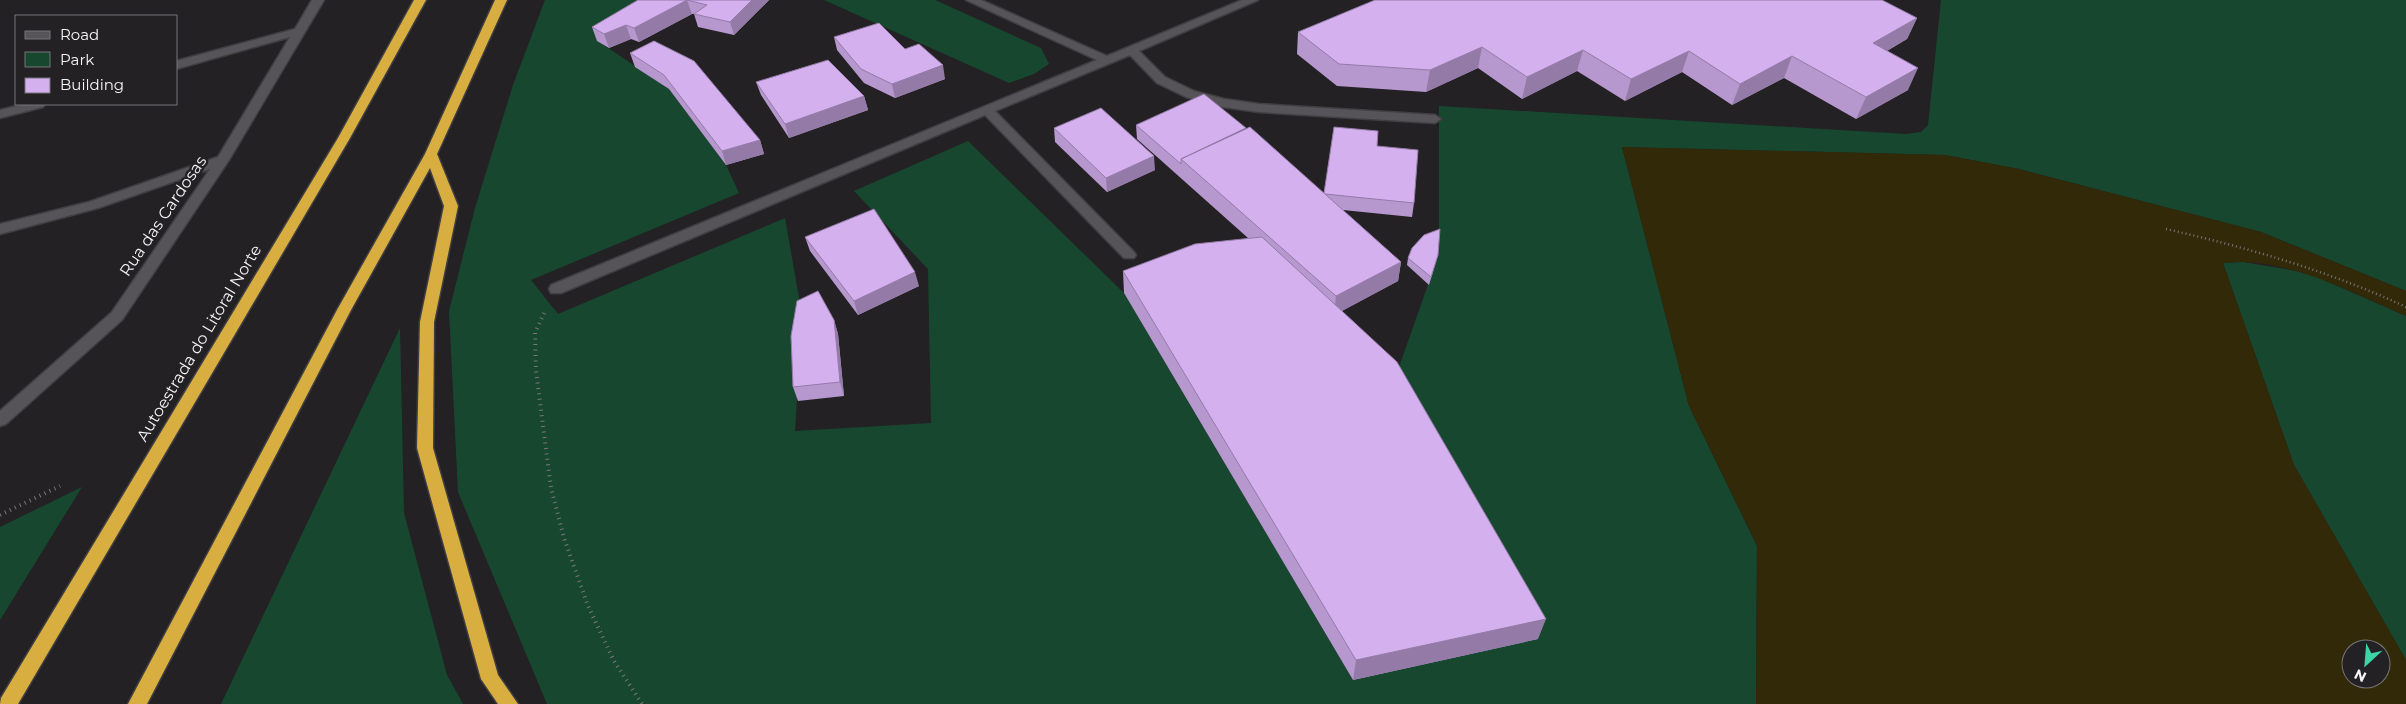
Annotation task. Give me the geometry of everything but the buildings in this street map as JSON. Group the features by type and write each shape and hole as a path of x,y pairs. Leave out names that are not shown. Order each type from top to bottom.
{"highway":[{"name":"Autoestrada do Litoral Norte","path":"8,704 344,138 420,0"},
{"path":"137,704 344,310 432,154 501,0"},
{"path":"432,154 451,206 427,322 425,448 490,679 509,704"}],"street":[{"name":"Rua das Cardosas","path":"0,420 117,316 223,160 318,0"},
{"path":"972,0 1108,60"},
{"path":"556,289 1252,0"},
{"path":"178,65 300,31"},
{"path":"1131,50 1161,80 1190,94 1223,103 1259,108 1435,119"},
{"path":"0,114 35,105"},
{"path":"987,110 1129,255"},
{"path":"0,229 93,205 223,160"}],"path":[{"path":"2166,229 2227,243 2324,272 2406,307"},
{"path":"556,289 535,333 540,417 551,488 564,538 588,606 614,661 642,704"},
{"path":"0,515 60,486"}],"green space":[{"path":"545,0 665,0 598,41 669,89 726,165 739,193 531,280 558,314 785,218 802,315 795,431 931,423 928,269 854,191 968,141 1124,293 1353,680 1393,384 1436,262 1439,236 1439,106 1906,134 1921,132 1928,125 1941,0 2406,0 2406,291 2261,232 2019,169 1945,155 1622,147 1689,406 1757,546 1756,704 547,704 458,492 449,311 475,208 513,85"},
{"path":"824,0 935,0 1041,48 1049,64 1034,74 1009,83"},
{"path":"2243,262 2308,273 2406,316 2406,660 2294,465 2223,263"},
{"path":"400,328 404,513 447,675 463,704 221,704"},
{"path":"82,487 0,620 0,527"}],"sand":[{"path":"1622,147 1945,155 2019,169 2261,232 2406,291 2406,316 2340,287 2293,270 2246,262 2223,263 2294,465 2406,660 2406,704 1756,704 1757,545 1689,406"}]}
